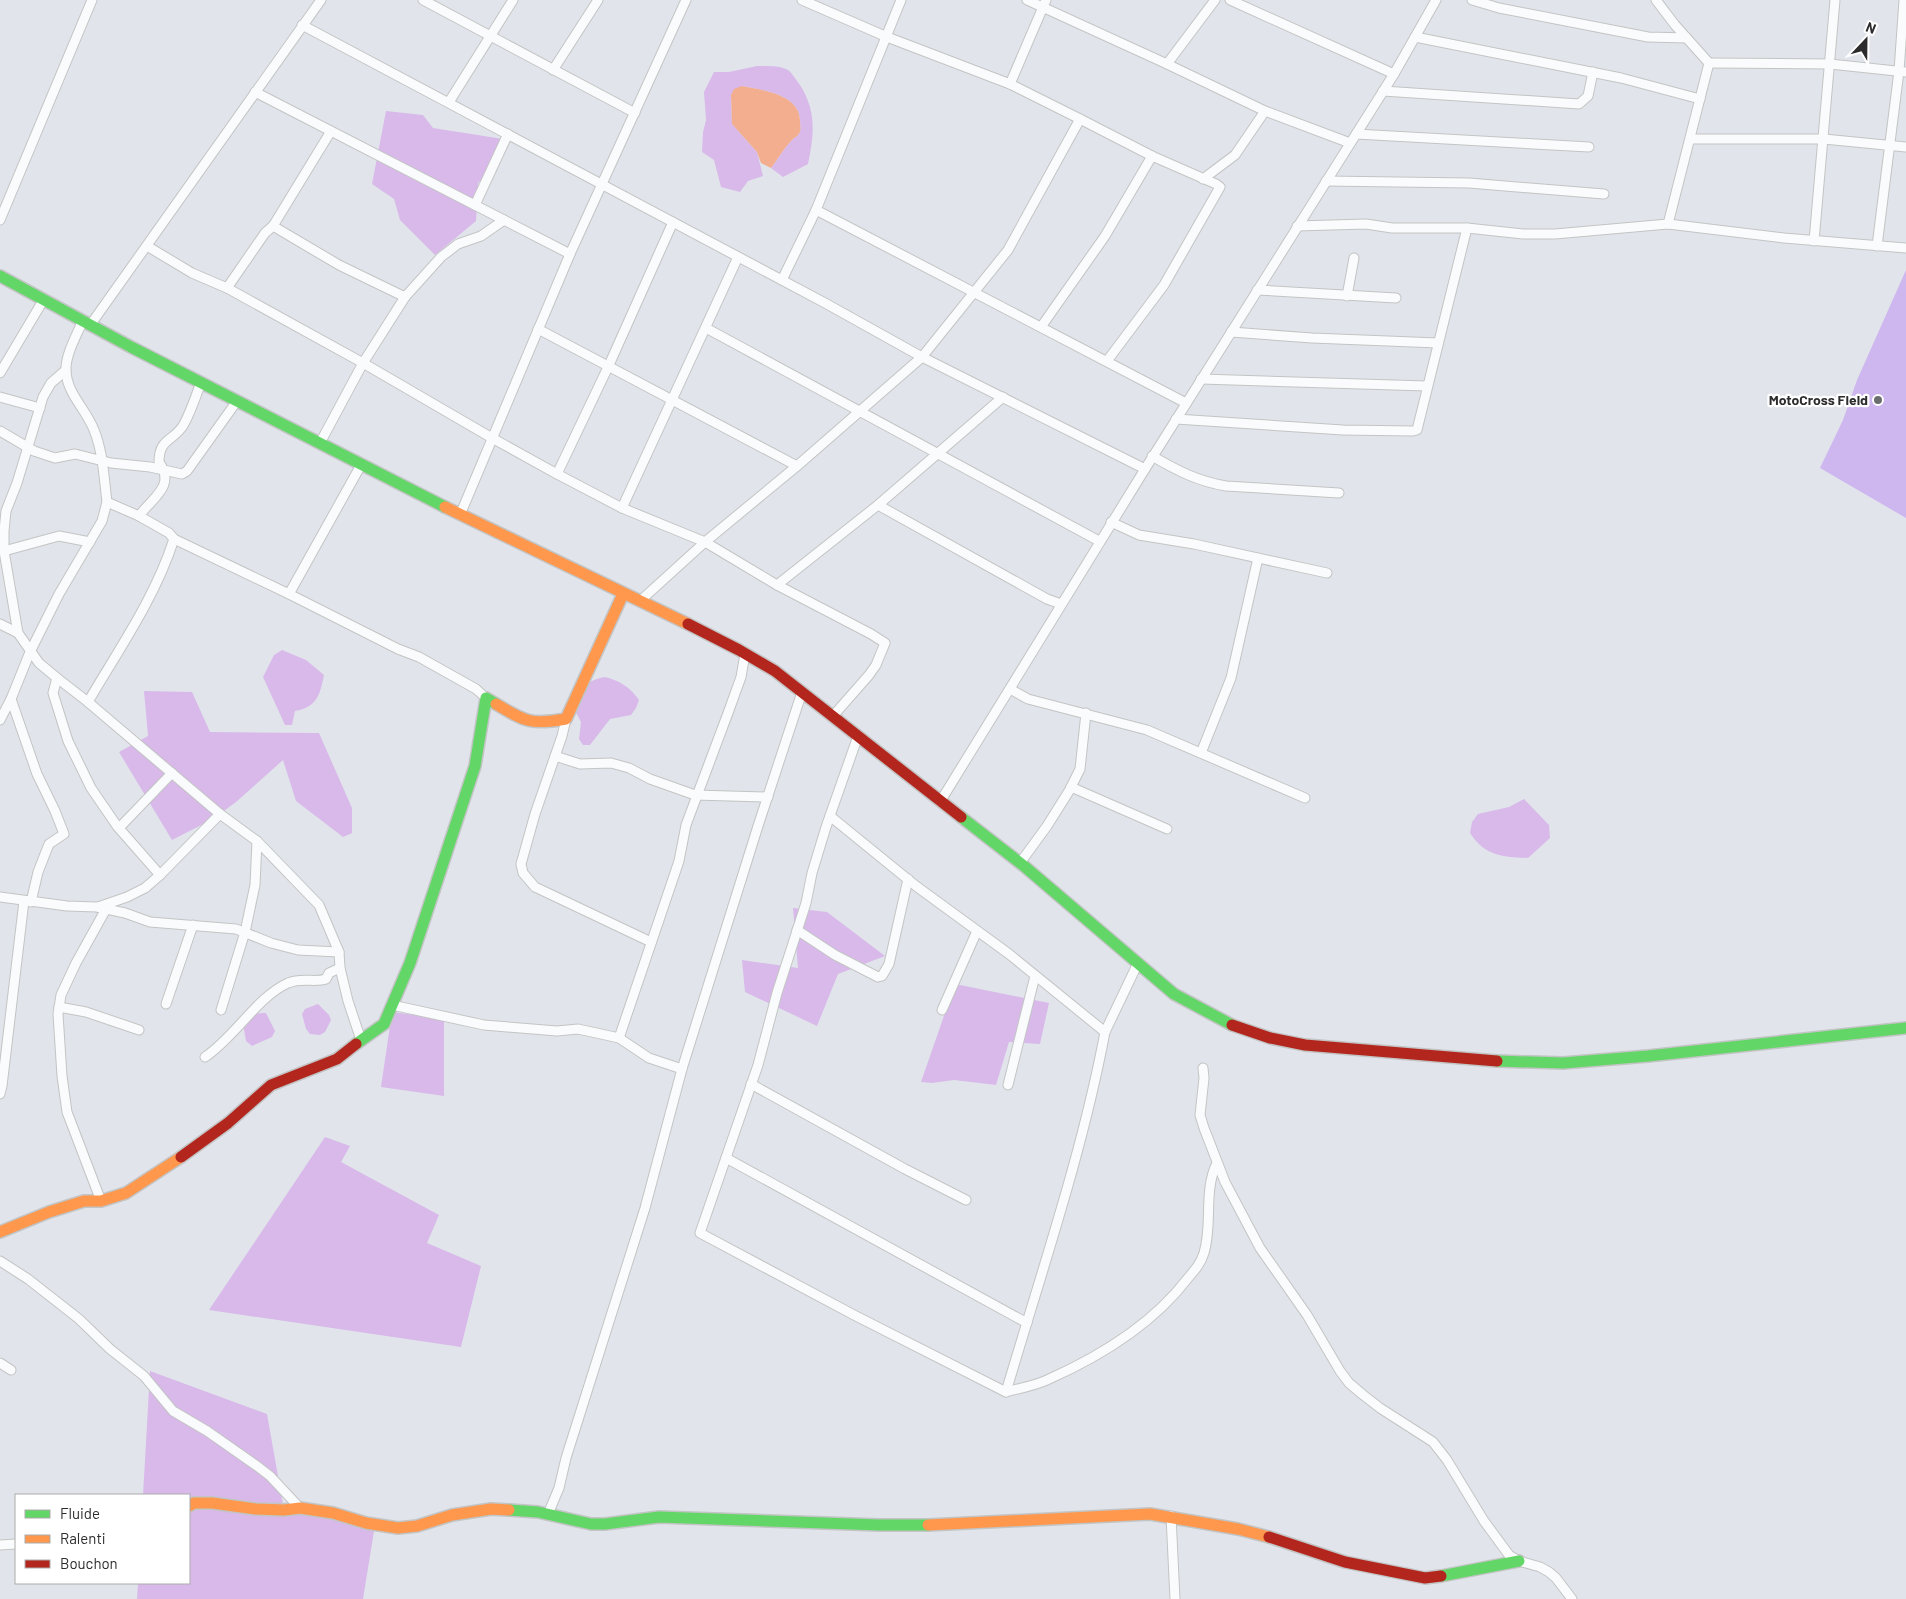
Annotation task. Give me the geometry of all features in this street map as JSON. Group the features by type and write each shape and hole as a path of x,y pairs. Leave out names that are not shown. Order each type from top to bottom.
{"street":[{"path":"0,220 92,0"},
{"path":"0,720 11,699 30,652 59,594 102,521 108,502 102,461 95,432 88,415 71,392 66,370 68,357 87,322 147,246 321,0"},
{"path":"423,0 635,113"},
{"path":"449,102 512,0"},
{"path":"552,70 598,0"},
{"path":"460,515 570,254 686,0"},
{"path":"802,0 887,37 1010,84 1152,156 1216,184 1220,188 1164,285 1107,361"},
{"path":"782,280 816,210 901,0"},
{"path":"1028,0 1045,3 1265,111 1350,143"},
{"path":"1167,64 1215,0"},
{"path":"1230,0 1394,74"},
{"path":"940,802 1144,468 1383,92 1436,0"},
{"path":"1472,0 1499,8 1648,37 1686,38"},
{"path":"1656,0 1686,38 1709,63 1830,64 1902,71"},
{"path":"1814,240 1835,0"},
{"path":"1878,246 1889,146 1902,71 1904,0"},
{"path":"1010,84 1045,3"},
{"path":"302,25 782,280 922,357 1144,468"},
{"path":"1415,37 1593,72 1700,99"},
{"path":"1668,224 1709,63"},
{"path":"1383,92 1579,104 1588,96 1593,72"},
{"path":"255,92 570,254"},
{"path":"1202,178 1236,155 1265,111"},
{"path":"640,601 705,542 860,413 922,357 1008,250 1080,119"},
{"path":"227,288 265,233 273,226 331,131"},
{"path":"476,206 508,134"},
{"path":"1356,134 1589,146"},
{"path":"1691,138 1824,139 1906,147"},
{"path":"1041,327 1106,236 1152,156"},
{"path":"1326,181 1469,183 1604,194"},
{"path":"816,210 1186,403"},
{"path":"320,443 363,363 405,297 440,257 458,244 481,236 504,220"},
{"path":"558,474 673,222"},
{"path":"1297,226 1366,224 1392,228 1467,228 1523,234 1555,234 1668,224 1784,238 1906,248"},
{"path":"273,226 339,265 405,297"},
{"path":"1176,420 1343,430 1417,430 1467,228"},
{"path":"147,246 192,273 227,288 363,363 558,474 622,508 705,542 777,585 885,643 869,676 833,716"},
{"path":"622,508 738,257"},
{"path":"1347,296 1354,258"},
{"path":"2,280 44,299 361,465 460,515 640,601 746,654 775,671 1020,863 1174,994 1202,1011 1245,1031 1305,1045 1516,1064 1563,1063 1648,1056 1906,1028"},
{"path":"1257,290 1396,298"},
{"path":"0,373 44,299"},
{"path":"706,328 1099,542"},
{"path":"538,329 797,466"},
{"path":"1231,332 1312,338 1438,343"},
{"path":"66,370 51,383 43,397 17,484 6,511 4,551 18,633 43,668 88,702 220,814 257,841 319,904 339,952 340,968 348,1001 361,1040"},
{"path":"1201,379 1427,386"},
{"path":"139,516 158,495 164,485 166,480 165,470 159,462 162,446 181,429 201,382"},
{"path":"0,397 40,408"},
{"path":"777,585 878,505 1003,397"},
{"path":"0,431 27,447 55,458 75,454 102,461 182,474 185,473 237,401"},
{"path":"1152,456 1195,479 1212,484 1339,493"},
{"path":"289,594 361,465"},
{"path":"108,502 139,516 169,533 174,539 398,649 418,657 476,689 486,698 521,719 542,723 566,719"},
{"path":"878,505 1047,599 1061,604"},
{"path":"1111,522 1139,535 1327,573"},
{"path":"4,551 59,536 90,542"},
{"path":"88,702 142,612 166,565 174,539"},
{"path":"1201,753 1231,678 1258,558"},
{"path":"623,594 566,719 521,864 523,873 535,887 651,942"},
{"path":"0,624 18,633"},
{"path":"619,1038 679,861 686,825 695,795 728,713 741,677 746,654"},
{"path":"57,678 53,693 68,741 90,788 119,828 160,875"},
{"path":"1010,689 1028,699 1147,730 1305,798"},
{"path":"548,1514 559,1488 566,1458 645,1208 682,1069 802,692"},
{"path":"0,1232 49,1212 84,1202 102,1201 126,1192 174,1162 228,1123 271,1085 337,1059 384,1024 410,963 475,766 486,698"},
{"path":"0,1094 28,901 49,844 64,834 37,774 11,699"},
{"path":"1020,863 1047,826 1080,769 1086,713"},
{"path":"858,736 830,816 751,1084 700,1233 878,1328 1006,1392 1044,1381 1092,1357 1153,1315 1182,1286 1200,1264 1204,1255 1208,1234 1209,1184 1217,1163"},
{"path":"555,756 580,764 611,763 630,768 650,779 695,795 768,797"},
{"path":"119,828 172,773"},
{"path":"1070,787 1167,829"},
{"path":"102,1201 67,1112 62,1076 58,1014 61,996 102,908 145,888 220,814"},
{"path":"830,816 1105,1032"},
{"path":"221,1010 245,932 255,885 257,841"},
{"path":"797,930 856,968 878,977 882,976 889,964 908,879"},
{"path":"0,897 67,906 102,908 150,922 236,929 271,943 298,950 339,952"},
{"path":"166,1004 193,926"},
{"path":"942,1010 977,931"},
{"path":"1006,1392 1083,1130 1095,1085 1105,1032 1138,963"},
{"path":"205,1057 219,1048 260,1004 288,983 303,979 321,980 326,978 329,972 340,968"},
{"path":"1008,1085 1036,976"},
{"path":"392,1004 484,1025 557,1032 578,1029 619,1038 649,1058 682,1069"},
{"path":"59,1007 86,1012 139,1030"},
{"path":"1203,1068 1204,1078 1200,1115 1217,1163 1244,1221 1260,1248 1307,1315 1349,1383 1380,1408 1433,1442 1447,1460 1497,1541 1509,1555 1519,1561 1540,1567 1549,1572 1572,1599"},
{"path":"751,1084 905,1169 966,1200"},
{"path":"726,1158 1027,1323"},
{"path":"0,1261 28,1279 79,1319 110,1349 144,1376 173,1411 207,1431 257,1466 270,1476 300,1508"},
{"path":"0,1363 11,1370"},
{"path":"190,1505 194,1503 212,1503 256,1509 284,1510 300,1508 333,1513 366,1523 398,1528 417,1526 452,1515 491,1509 548,1514 591,1524 659,1517 927,1525 1143,1514 1171,1516 1238,1529 1279,1540 1345,1562 1424,1578 1454,1575 1519,1561"},
{"path":"1171,1516 1175,1599"},
{"path":"0,1545 15,1544"}],"shaded area":[{"path":"757,66 785,68 800,85 812,114 812,143 808,164 783,177 771,168 786,146 800,132 798,111 793,104 778,95 742,86 731,95 732,124 757,152 763,176 748,181 740,192 721,187 714,160 702,152 706,120 704,92 714,72 729,72"},
{"path":"742,86 778,95 793,104 798,111 800,132 786,146 771,168 761,163 757,152 732,124 731,95 734,89"},
{"path":"386,111 423,115 433,128 503,139 493,168 478,183 476,221 435,255 400,220 394,199 372,184"},
{"name":"MotoCross Field","path":"1906,270 1906,518 1820,468 1843,420 1857,380"},
{"path":"282,650 306,660 324,675 321,689 316,699 308,706 295,711 292,725 285,725 263,677 274,655"},
{"path":"605,677 624,685 639,700 631,715 610,719 590,745 583,745 579,739 581,722 574,709 584,687 592,681"},
{"path":"144,691 192,692 210,732 319,733 352,808 352,833 343,837 296,801 283,760 236,802 213,819 172,840 119,752 148,736"},
{"path":"1524,799 1549,825 1550,838 1528,858 1502,856 1488,851 1470,833 1472,822 1478,814 1509,807"},
{"path":"793,908 827,912 885,956 838,974 817,1026 745,992 742,960 798,968"},
{"path":"955,984 1049,1003 1040,1044 1009,1042 996,1085 954,1080 932,1083 921,1082"},
{"path":"318,1004 329,1015 331,1020 325,1032 320,1035 310,1034 306,1029 302,1014 305,1009"},
{"path":"392,1012 444,1019 444,1096 381,1087"},
{"path":"266,1013 275,1031 272,1037 252,1046 246,1041 243,1024 254,1014"},
{"path":"325,1137 350,1146 341,1162 439,1215 427,1243 481,1266 461,1347 209,1310"},
{"path":"150,1371 267,1414 284,1510 375,1525 363,1599 137,1599 138,1584 190,1584 190,1494 143,1494"}],"traffic: fast":[{"path":"0,276 131,347 445,507"},
{"path":"356,1044 384,1024 410,963 475,766 486,698 496,704"},
{"path":"961,817 1024,866 1174,994 1232,1025"},
{"path":"1497,1061 1563,1063 1648,1056 1906,1028"},
{"path":"509,1510 538,1512 591,1524 659,1517 928,1525"},
{"path":"1441,1576 1519,1561"}],"traffic: slow":[{"path":"445,507 688,624"},
{"path":"496,704 515,715 536,722 566,719 623,594"},
{"path":"0,1232 49,1212 84,1201 101,1201 126,1193 181,1157"},
{"path":"190,1505 194,1503 212,1503 256,1509 284,1510 300,1508 333,1513 366,1523 398,1528 417,1526 452,1515 491,1509 509,1510"},
{"path":"928,1525 1150,1514 1238,1529 1269,1537"}],"traffic: jam":[{"path":"688,624 775,671 961,817"},
{"path":"1232,1025 1270,1038 1305,1045 1497,1061"},
{"path":"181,1157 228,1123 271,1085 337,1059 356,1044"},
{"path":"1269,1537 1345,1562 1425,1578 1441,1576"}],"place":[{"name":"MotoCross Field","path":"1878,400"}]}
